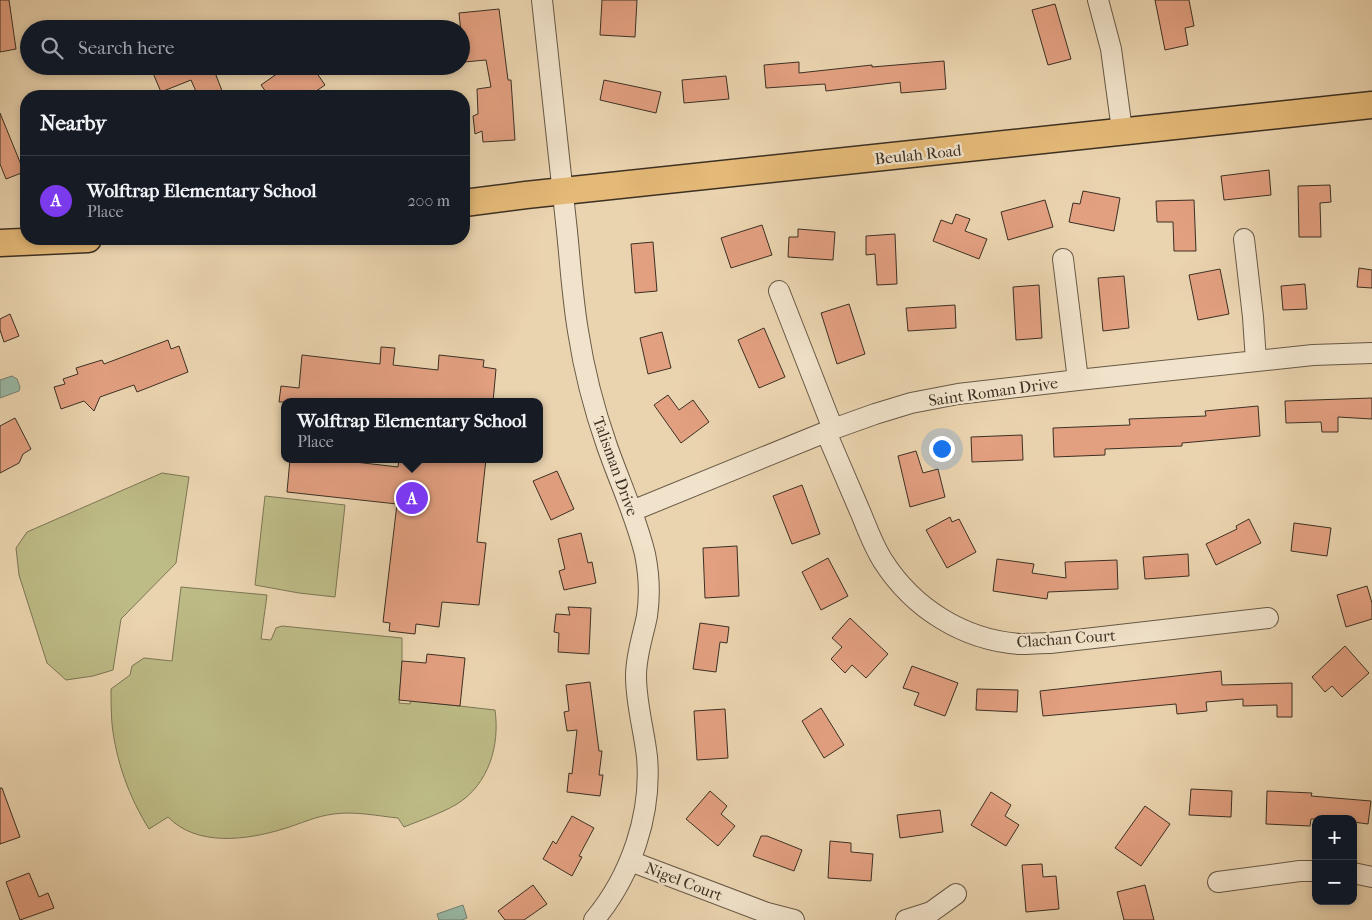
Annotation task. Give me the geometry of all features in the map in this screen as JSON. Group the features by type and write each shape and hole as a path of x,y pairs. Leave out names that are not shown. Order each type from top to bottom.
{"main road":[{"name":"Beulah Road","path":"470,202 1122,130 1323,111 1372,104"},
{"path":"0,243 20,242"}],"street":[{"name":"Talisman Drive","path":"542,0 578,330 590,389 608,449 638,528 646,558 648,588 647,616 638,652 636,676 638,706 646,756 645,804 637,842 630,861 616,890 594,920"},
{"path":"1098,0 1111,49 1122,130"},
{"path":"1244,239 1256,361"},
{"path":"1063,259 1078,380"},
{"name":"Clachan Court","path":"779,291 830,431 881,559 898,583 918,603 941,619 967,632 994,640 1021,644 1268,618"},
{"name":"Saint Roman Drive","path":"632,511 830,431 911,403 958,394 1313,354 1372,353"},
{"name":"Nigel Court","path":"630,861 767,914 794,920"},
{"path":"1218,882 1312,871"},
{"path":"1357,874 1372,877"},
{"path":"906,920 930,912 956,894"}],"shaded area":[{"path":"12,376 17,379 20,387 19,391 0,398 0,380"},
{"path":"162,473 189,477 176,563 121,619 113,670 93,676 66,680 47,663 19,575 16,548 27,532"},
{"path":"265,496 345,505 335,597 255,585"},
{"path":"181,587 267,595 261,639 271,640 276,628 282,626 402,638 399,703 410,704 412,690 424,702 495,710 496,737 494,750 490,763 477,786 457,804 404,827 398,818 342,813 314,818 269,833 238,838 208,837 193,833 180,827 168,817 149,829 135,804 120,765 112,724 111,689 130,675 132,666 144,658 172,661"},
{"path":"463,905 467,918 462,920 439,920 437,914"}],"building":[{"path":"0,0 9,0 16,49 0,52"},
{"path":"602,0 637,0 635,37 600,35"},
{"path":"1155,0 1189,0 1194,26 1185,28 1188,45 1165,50"},
{"path":"1055,4 1071,59 1048,65 1032,10"},
{"path":"499,9 508,80 511,80 515,140 483,142 482,131 475,134 473,116 478,114 477,89 491,87 486,60 470,61 470,20 460,20 459,13"},
{"path":"944,61 946,89 901,93 900,82 826,91 825,84 766,88 764,65 799,62 799,73 872,65 872,67"},
{"path":"154,75 216,75 222,90 195,90 191,80 166,90 160,90"},
{"path":"275,75 318,75 325,85 318,90 265,90 261,85"},
{"path":"726,76 729,99 684,103 682,80"},
{"path":"604,80 661,92 656,113 600,100"},
{"path":"0,113 20,162 20,174 6,179 0,164"},
{"path":"1269,170 1271,195 1224,200 1221,176"},
{"path":"1330,185 1331,202 1320,203 1321,237 1299,237 1298,186"},
{"path":"1083,191 1120,198 1114,231 1069,222 1073,203 1080,204"},
{"path":"1045,200 1053,227 1008,240 1001,212"},
{"path":"1194,200 1196,251 1174,251 1173,222 1157,222 1156,201"},
{"path":"956,214 970,219 965,231 987,239 979,259 933,241 941,220 952,224"},
{"path":"762,225 772,255 731,268 721,238"},
{"path":"798,229 835,232 833,260 788,257 789,237 798,237"},
{"path":"895,234 897,284 877,285 875,254 866,255 866,236"},
{"path":"653,242 657,291 635,293 631,244"},
{"path":"1359,268 1372,270 1372,288 1357,287"},
{"path":"1220,269 1229,314 1198,320 1189,275"},
{"path":"1124,276 1129,328 1103,331 1098,278"},
{"path":"1305,284 1307,309 1283,310 1281,286"},
{"path":"1039,285 1042,338 1016,340 1013,287"},
{"path":"849,304 865,354 837,364 821,313"},
{"path":"955,305 956,328 908,331 906,308"},
{"path":"10,314 19,336 4,342 0,330 0,319"},
{"path":"764,328 785,377 759,388 738,340"},
{"path":"662,332 671,368 648,374 640,338"},
{"path":"168,340 171,349 179,346 188,372 137,392 134,385 100,397 94,411 84,401 61,409 54,387 65,384 63,379 78,374 76,368 102,360 104,364"},
{"path":"381,347 395,348 393,365 438,370 439,355 484,360 483,367 496,369 493,398 281,398 281,402 279,402 281,386 299,388 302,355 380,364"},
{"path":"668,395 679,410 693,400 709,422 681,443 654,405"},
{"path":"1372,398 1372,419 1338,417 1338,432 1322,432 1321,422 1286,423 1285,401"},
{"path":"1258,406 1260,436 1182,443 1182,446 1105,449 1105,455 1054,457 1053,428 1130,425 1129,419 1206,416 1205,411"},
{"path":"15,418 31,449 23,454 19,463 0,473 0,426"},
{"path":"1022,435 1023,460 972,462 971,437"},
{"path":"916,451 923,473 938,469 945,497 910,507 898,456"},
{"path":"290,463 364,463 398,467 398,463 486,463 477,542 486,543 479,605 442,602 439,627 416,624 415,634 389,631 390,623 383,622 397,504 287,492"},
{"path":"557,471 574,509 551,520 533,481"},
{"path":"802,485 820,534 792,544 773,496"},
{"path":"950,517 952,522 959,519 976,552 947,568 926,530"},
{"path":"1249,519 1261,543 1216,565 1206,544 1237,529 1236,526"},
{"path":"1294,523 1331,528 1327,556 1291,551"},
{"path":"581,533 588,563 592,562 596,583 564,590 559,571 565,569 558,539"},
{"path":"737,546 739,596 705,598 703,548"},
{"path":"1188,554 1189,576 1145,579 1143,557"},
{"path":"828,558 848,596 821,610 802,572"},
{"path":"997,559 1034,564 1032,573 1066,578 1065,562 1117,560 1118,589 1048,592 1047,599 993,591"},
{"path":"1367,586 1372,603 1372,619 1346,627 1337,595"},
{"path":"568,607 591,608 589,654 558,652 559,633 554,632 556,614 570,615"},
{"path":"850,618 888,654 866,678 852,665 845,673 831,659 842,647 832,638"},
{"path":"700,623 729,627 727,643 720,642 716,672 693,669"},
{"path":"1345,646 1369,673 1342,697 1332,686 1325,692 1312,677"},
{"path":"427,654 465,658 460,706 399,700 402,661 426,663"},
{"path":"912,666 958,683 945,716 914,705 919,693 903,688"},
{"path":"1221,671 1222,685 1292,683 1292,717 1277,717 1277,705 1243,706 1243,699 1206,702 1207,711 1177,714 1176,704 1043,716 1040,691"},
{"path":"590,682 599,751 602,751 599,775 603,775 600,796 567,792 569,773 572,774 577,730 567,731 564,712 569,711 566,685"},
{"path":"977,689 1018,690 1017,712 976,710"},
{"path":"821,708 844,745 824,758 802,721"},
{"path":"725,709 728,758 697,760 694,711"},
{"path":"0,788 2,788 20,837 0,844"},
{"path":"1191,789 1232,791 1231,817 1189,815"},
{"path":"710,791 727,806 721,814 735,826 718,846 686,819"},
{"path":"1267,791 1312,793 1311,796 1371,801 1368,824 1357,823 1357,815 1312,815 1310,826 1266,824"},
{"path":"991,792 1011,805 1005,816 1019,825 1006,846 971,825"},
{"path":"1145,806 1170,824 1141,866 1115,848"},
{"path":"940,810 943,832 900,838 897,815"},
{"path":"572,816 594,828 579,856 582,857 572,876 543,859 553,841 556,844"},
{"path":"761,836 767,836 802,850 794,871 753,856"},
{"path":"830,841 851,843 851,852 873,854 871,881 828,878"},
{"path":"1042,864 1043,877 1056,876 1059,909 1026,912 1022,865"},
{"path":"29,873 39,897 48,893 54,908 20,920 6,882"},
{"path":"533,885 547,904 524,920 505,920 498,911"},
{"path":"1145,885 1154,920 1124,920 1117,892"}],"place":[{"name":"Wolftrap Elementary School","path":"412,498"}]}
